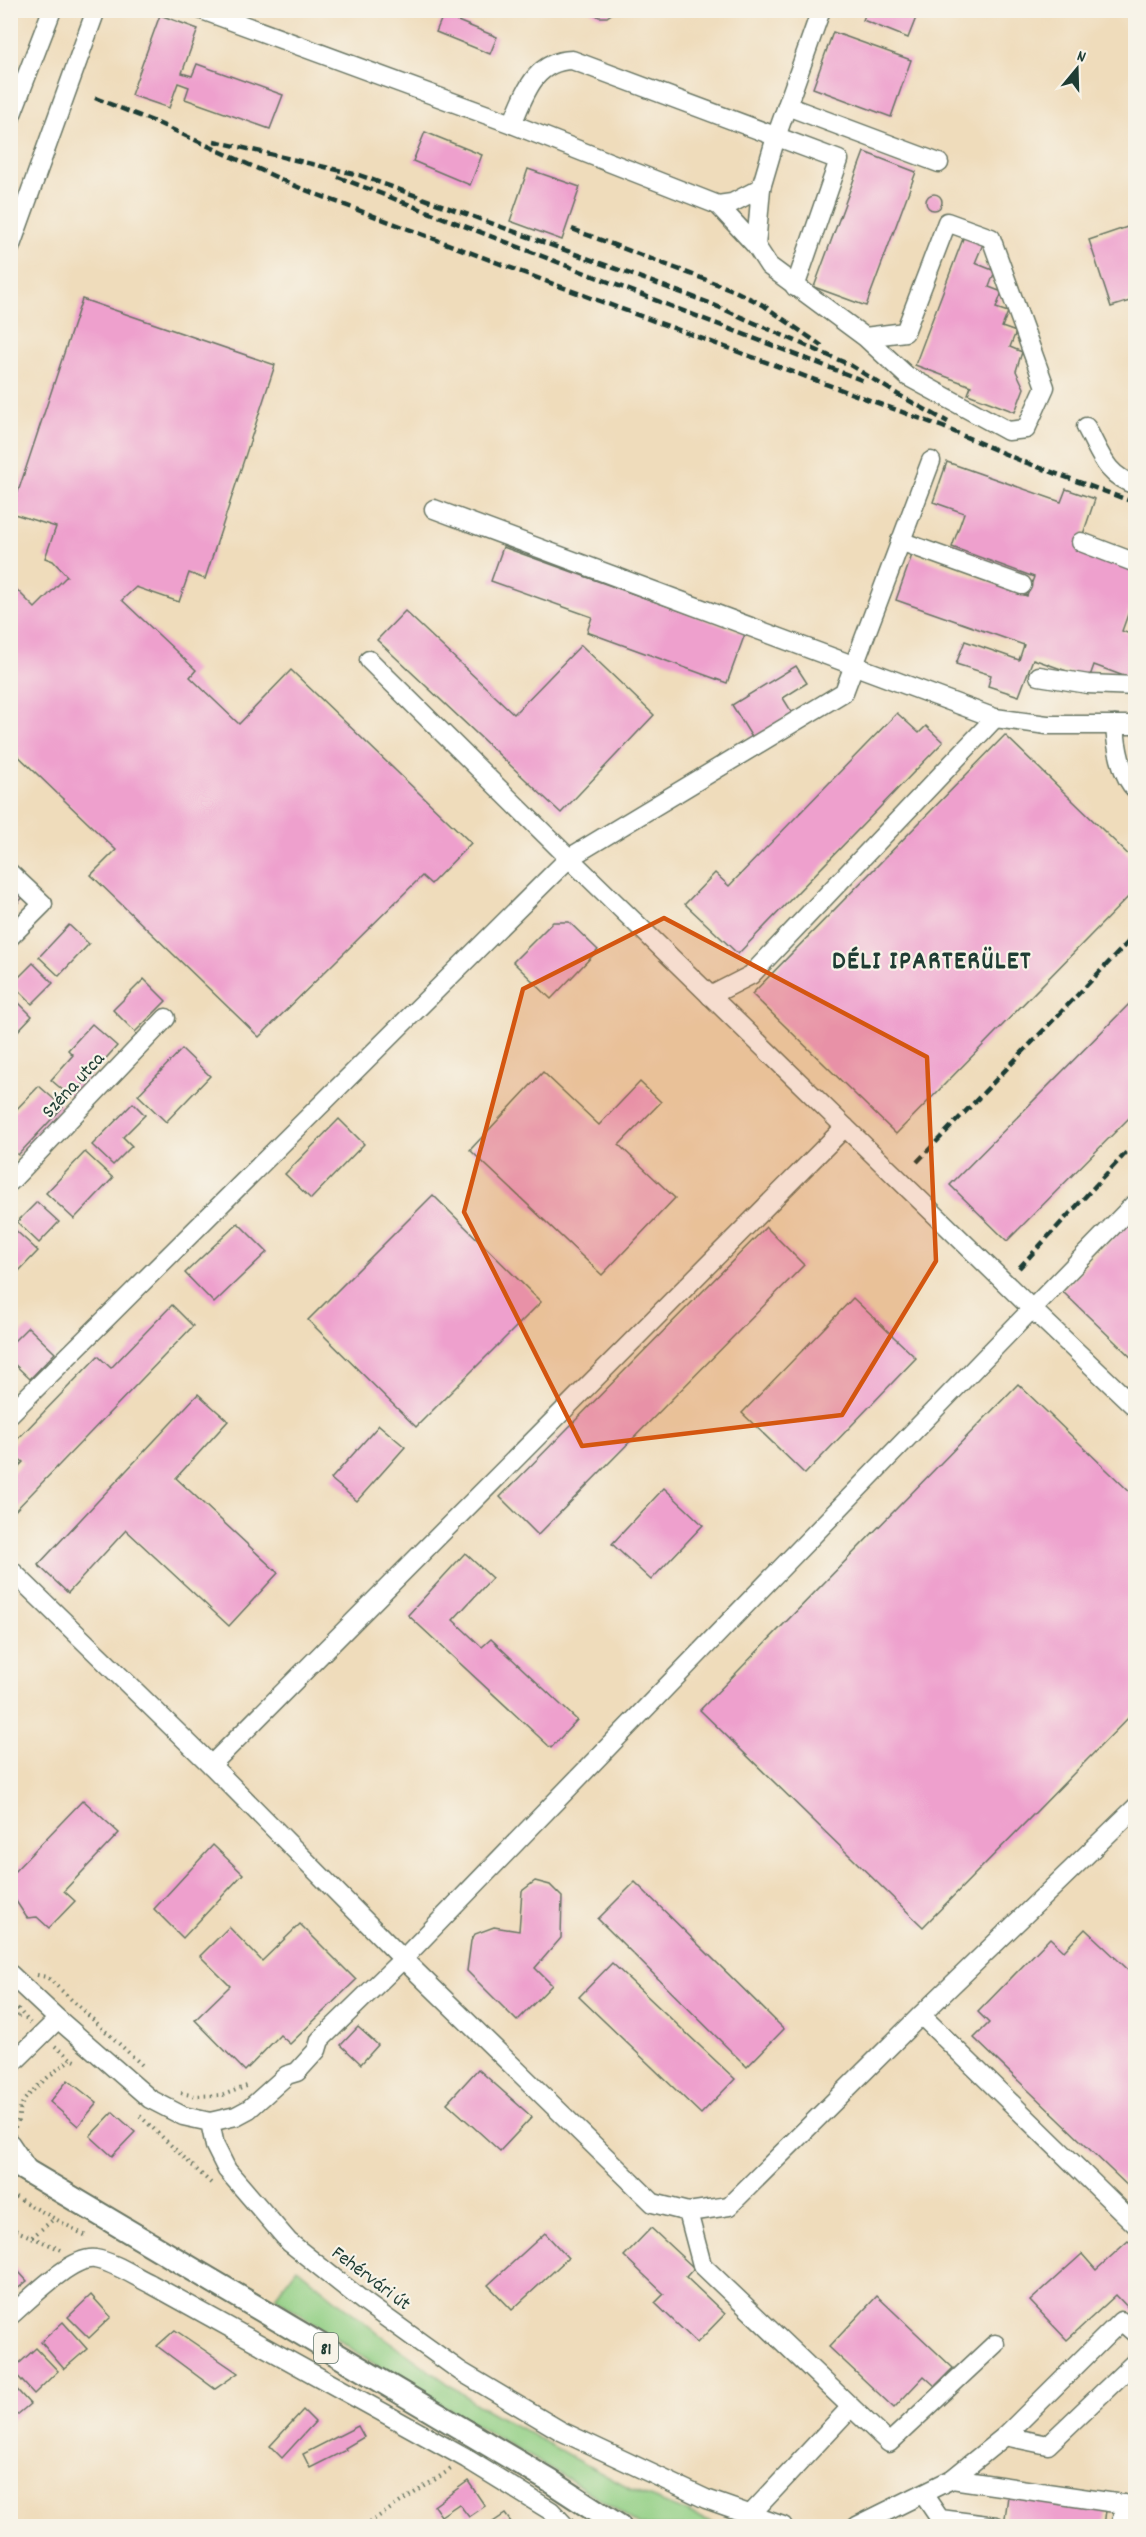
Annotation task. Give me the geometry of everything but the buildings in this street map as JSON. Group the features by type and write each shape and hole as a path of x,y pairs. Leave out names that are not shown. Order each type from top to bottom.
{"main road":[{"name":"81","path":"10,2161 540,2475 619,2526"}],"street":[{"path":"10,118 52,10"},
{"path":"10,248 14,225 96,10"},
{"path":"202,10 512,124 718,205 756,246 769,266 865,337 907,376 1008,431 1026,429 1046,387 991,238 948,222 905,332 865,337"},
{"path":"756,246 761,188 776,137 821,10"},
{"path":"512,124 529,85 540,70 561,60 572,60 839,160 795,287"},
{"path":"787,106 939,163"},
{"path":"718,205 732,203 761,188"},
{"path":"1086,427 1109,470 1116,477 1136,485"},
{"path":"10,1414 569,858 844,692 931,461"},
{"path":"434,509 994,718 1047,725 1136,725"},
{"path":"900,541 1022,585"},
{"path":"1081,542 1136,563"},
{"path":"369,660 710,996 1136,1408"},
{"path":"1040,676 1088,684 1136,686"},
{"path":"710,996 751,975 994,718"},
{"path":"1115,725 1128,782 1136,790"},
{"path":"10,873 43,904 10,937"},
{"name":"Széna utca","path":"10,1182 166,1018"},
{"path":"212,1765 845,1127"},
{"path":"10,1974 58,2019 150,2098 183,2116 210,2122 236,2116 287,2075 297,2072 318,2050 320,2040 403,1959 1136,1202"},
{"path":"10,1569 212,1765 403,1959 653,2203 688,2212 729,2206 921,2015 1136,1807"},
{"path":"921,2015 1136,2225"},
{"path":"10,2066 58,2019"},
{"name":"Fehérvári út","path":"210,2122 215,2146 227,2170 289,2242 363,2301 460,2371 561,2431 706,2499 783,2526"},
{"path":"10,2143 30,2172"},
{"path":"688,2212 702,2265 889,2444 995,2344"},
{"path":"10,2316 70,2266 84,2259 104,2262 151,2284 467,2459 551,2511 565,2526"},
{"path":"857,2526 952,2479 1005,2436 1121,2321 1136,2334"},
{"path":"1005,2436 1048,2445 1136,2361"},
{"path":"750,2515 851,2406"},
{"path":"952,2479 1130,2505 1121,2526"},
{"path":"923,2494 943,2523 996,2526"}],"path":[{"path":"47,1977 144,2067"},
{"path":"10,2026 20,2014"},
{"path":"10,2132 18,2122 22,2103 58,2068 76,2056"},
{"path":"178,2092 195,2096 223,2095 246,2086 261,2098"},
{"path":"10,2194 88,2237"},
{"path":"32,2237 54,2219"},
{"path":"10,2228 84,2259"},
{"path":"364,2526 467,2459"}],"highlighted area":[{"path":"664,918 927,1057 936,1261 842,1415 582,1446 464,1212 523,989"}],"green space":[{"path":"297,2268 379,2334 478,2405 630,2489 721,2526 641,2526 572,2481 400,2381 275,2297"}],"railway":[{"path":"95,98 160,124 300,188 943,427 1019,460 1136,503"},
{"path":"214,141 359,175 707,302 850,365 948,422"},
{"path":"338,177 864,381"},
{"path":"572,229 733,290 763,305 822,346"},
{"path":"917,1162 1136,934"},
{"path":"1019,1268 1136,1142"}],"district":[{"name":"DÉLI IPARTERÜLET","path":"932,959"}]}
